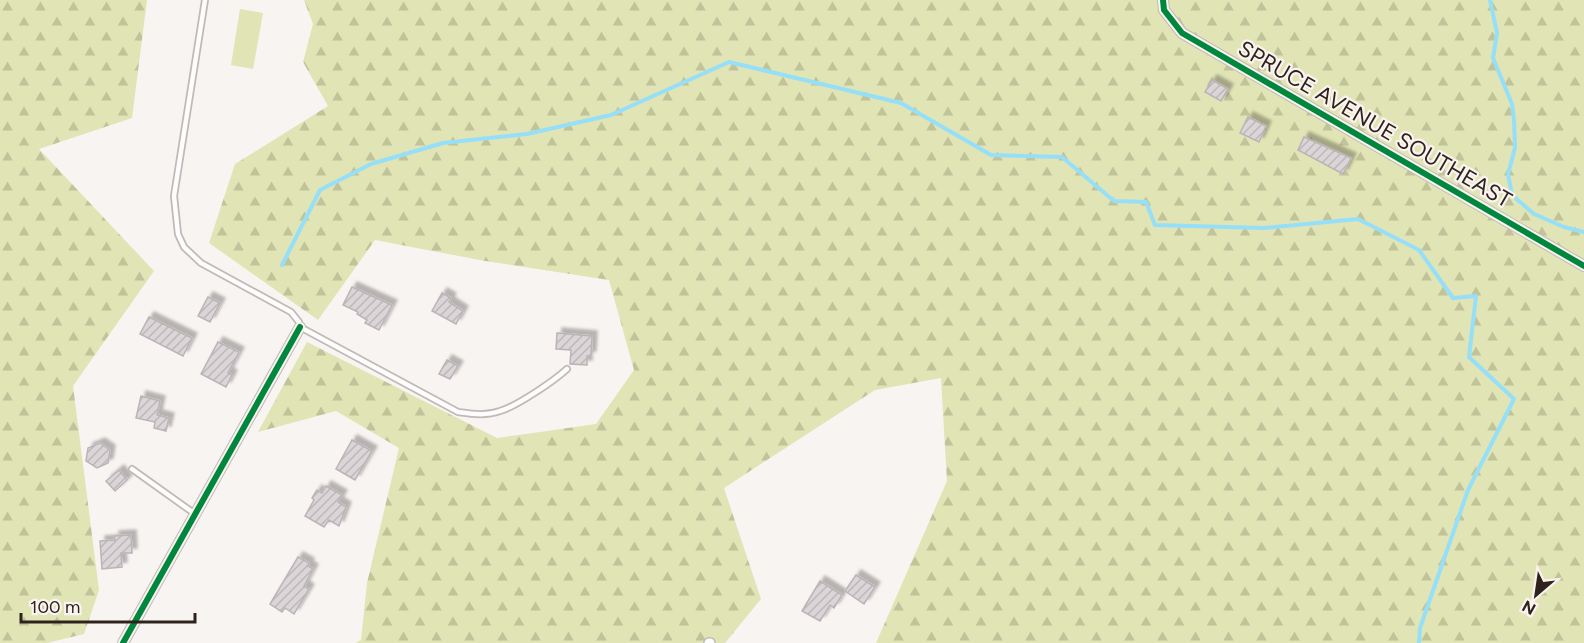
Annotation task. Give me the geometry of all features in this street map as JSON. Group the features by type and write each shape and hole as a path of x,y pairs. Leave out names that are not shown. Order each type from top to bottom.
{"street":[{"name":"SPRUCE AVENUE SOUTHEAST","path":"1163,0 1164,10 1182,33 1584,266"},
{"path":"123,643 300,327"}],"lane":[{"path":"205,0 174,196 178,234 184,247 201,263 291,312 300,327 458,412 479,415 501,411 555,381 567,369"},
{"path":"132,469 195,514"}],"green space":[{"path":"0,0 147,0 132,118 39,149 154,271 73,386 99,590 84,634 47,643 0,643"},
{"path":"304,0 1584,0 1584,643 876,643 947,481 941,378 875,390 724,488 761,599 725,643 356,643 361,640 367,583 399,448 336,411 258,432 307,342 497,438 596,424 634,370 609,280 485,261 375,240 318,320 209,243 235,164 328,106 303,62 313,24"},
{"path":"240,9 263,13 253,69 231,65"}],"building":[{"path":"1212,80 1228,89 1221,101 1205,92"},
{"path":"1248,117 1266,126 1259,142 1240,133"},
{"path":"1304,137 1351,158 1343,174 1298,150"},
{"path":"352,287 392,305 379,330 365,323 367,320 357,314 358,312 343,305"},
{"path":"442,293 451,298 449,302 463,311 456,324 432,311"},
{"path":"208,297 220,303 210,322 198,316"},
{"path":"149,317 192,338 183,356 140,334"},
{"path":"557,333 592,336 591,356 587,356 587,365 570,364 571,350 556,349"},
{"path":"218,342 239,352 228,373 232,375 226,387 201,374"},
{"path":"447,360 458,366 450,379 439,374"},
{"path":"141,396 160,401 157,415 169,418 166,431 154,428 155,422 136,418"},
{"path":"352,440 372,451 355,480 336,469"},
{"path":"100,443 110,450 108,463 97,468 86,461 88,448"},
{"path":"119,470 127,480 115,491 106,481"},
{"path":"326,486 342,495 338,502 346,507 339,526 329,520 324,527 305,516 317,490 322,493"},
{"path":"131,535 132,553 121,553 122,567 102,569 100,541 115,540 114,536"},
{"path":"298,557 309,563 308,566 313,569 304,586 309,589 294,614 285,608 282,612 270,604"},
{"path":"856,575 875,587 864,604 845,591"},
{"path":"820,581 842,595 834,608 830,605 820,621 802,611"}],"waterway":[{"path":"1490,0 1497,33 1493,58 1512,104 1514,120 1515,148 1508,174 1512,195 1534,214 1564,227 1584,232"},
{"path":"282,265 320,190 371,164 443,143 527,134 611,115 729,62 901,103 991,155 1062,157 1114,201 1146,202 1155,225 1264,228 1358,219 1419,250 1453,298 1476,296 1469,357 1514,399 1468,490 1420,628 1419,643"}],"cycle path":[{"path":"1163,0 1164,10 1182,33 1584,266"},
{"path":"123,643 300,327"}]}
